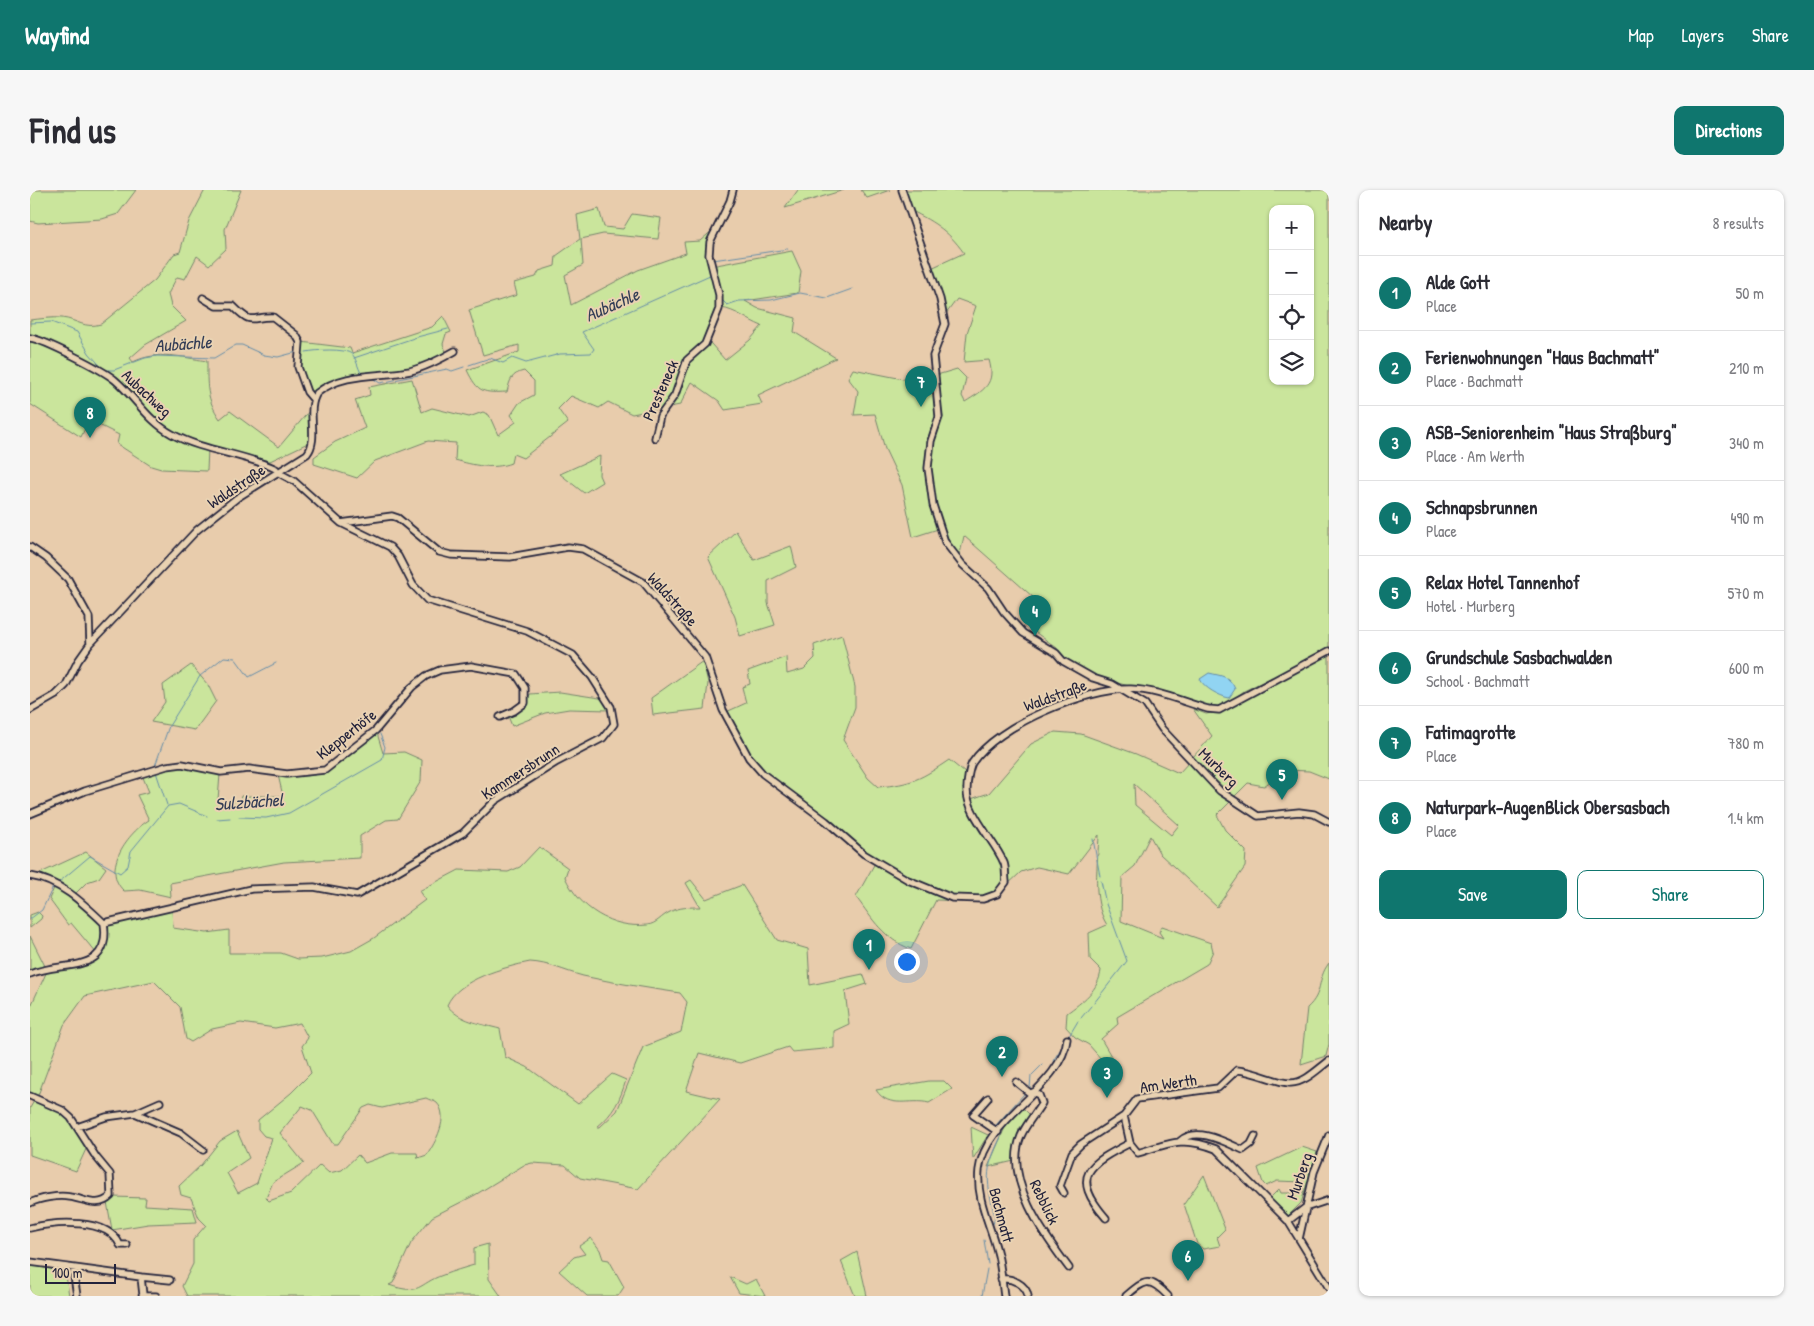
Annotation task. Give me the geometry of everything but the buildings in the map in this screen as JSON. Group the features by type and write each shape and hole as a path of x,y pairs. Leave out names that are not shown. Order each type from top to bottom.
{"street":[{"name":"Presteneck","path":"655,438 660,416 675,395 687,360 705,344 718,309 719,295 709,255 710,242 730,201 732,190"},
{"name":"Murberg","path":"902,190 940,299 944,324 933,356 939,417 931,441 928,468 933,505 945,542 962,564 988,588 1004,612 1023,633 1056,653 1063,661 1094,678 1112,684 1145,704 1162,729 1220,792 1258,816 1307,813 1314,814 1329,822"},
{"path":"203,298 216,306 233,306 243,316 252,320 273,317 296,335 300,342 298,367 307,392 313,399"},
{"name":"Aubachweg","path":"30,338 44,341 114,379 149,417 171,433 199,447 239,456 277,471"},
{"path":"277,471 299,461 310,451 313,399 323,388 339,381 410,370 438,362 456,351"},
{"name":"Waldstraße","path":"30,710 56,696 66,685 78,661 90,644 197,530 237,498 277,471 294,481 341,523 392,516 398,518 439,552 468,557 510,557 568,547 583,549 643,582 705,657 723,710 749,758 763,774 826,821 864,854 908,880 952,898 982,899 997,894 1006,882 1005,864 970,804 967,790 971,764 1005,732 1033,716 1091,696 1122,690"},
{"name":"Kammersbrunn","path":"104,923 251,889 314,887 357,896 463,833 495,800 557,762 603,738 614,724 611,707 592,677 573,655 527,631 427,600 413,585 398,556 390,547 341,523"},
{"path":"30,547 46,558 68,579 88,617 90,644"},
{"path":"1122,690 1146,691 1208,709 1219,710 1329,651"},
{"name":"Klepperhöfe","path":"30,814 85,791 167,766 182,764 221,772 249,769 287,774 325,770 376,730 412,687 426,676 440,670 471,666 516,674 525,688 525,703 514,711 500,717"},
{"path":"30,876 55,885 76,898 104,923 104,945 96,956 77,966 52,966 30,974"},
{"name":"Bachmatt","path":"1004,1296 998,1254 980,1194 979,1168 988,1146 998,1132 1060,1059 1067,1039"},
{"name":"Am Werth","path":"1124,1116 1137,1099 1218,1088 1237,1070 1250,1071 1291,1083 1301,1080 1329,1061"},
{"path":"1016,1082 1032,1093"},
{"name":"Rebblick","path":"1032,1093 1038,1095 1042,1103 1021,1135 1018,1148 1020,1182 1040,1227 1069,1268"},
{"path":"30,1096 62,1110 77,1126 96,1157 110,1174 111,1196 106,1202 94,1203 69,1196 36,1200 30,1203"},
{"path":"988,1098 973,1115 998,1132"},
{"path":"77,1126 106,1117 135,1113 160,1102"},
{"path":"135,1113 181,1133 203,1150"},
{"path":"1064,1193 1060,1186 1072,1153 1081,1144 1124,1116 1130,1143 1138,1153 1178,1142 1189,1141 1206,1144 1216,1149 1288,1221 1329,1290 1328,1296"},
{"path":"1178,1142 1185,1136 1200,1135 1218,1139 1243,1150 1251,1144 1255,1136"},
{"name":"Murberg","path":"1288,1221 1305,1208 1314,1172 1329,1135"},
{"path":"1106,1218 1089,1191 1087,1180 1089,1169 1100,1158 1130,1143"},
{"path":"1299,1239 1305,1208 1329,1200"},
{"path":"30,1228 66,1222 83,1224 100,1229 118,1240 120,1245 127,1245"},
{"path":"30,1262 170,1280"},
{"path":"73,1269 77,1296"},
{"path":"141,1277 143,1296 156,1296"},
{"path":"1001,1279 1014,1280 1027,1291 1028,1296"},
{"path":"1126,1296 1140,1283 1147,1281 1157,1284 1168,1296"}],"green space":[{"path":"30,190 136,190 118,214 102,219 38,223 30,221"},
{"path":"205,190 241,190 225,229 226,249 209,265 197,256 185,279 177,277 168,294 171,306 186,321 145,345 130,358 133,362 142,358 161,355 207,361 207,385 212,405 220,419 230,411 279,447 310,410 310,442 270,461 208,448 207,471 161,469 151,466 117,444 119,435 89,420 81,437 30,404 30,340 54,347 87,366 91,366 50,342 30,336 30,320 58,318 68,319 85,325 101,324 155,280 174,254 180,252 189,221"},
{"path":"798,190 844,190 785,208"},
{"path":"861,190 890,190 867,198"},
{"path":"901,190 1329,190 1329,779 1309,771 1286,770 1264,786 1248,783 1234,797 1192,758 1212,736 1193,709 1206,714 1222,711 1275,683 1272,677 1244,691 1224,706 1212,708 1095,677 1065,661 1057,648 1028,627 1033,597 964,536 958,563 938,529 913,537 902,485 885,449 875,414 854,415 858,391 848,378 853,369 933,385 937,409 931,437 943,418 937,375 957,369 966,378 962,396 965,402 987,386 991,375 989,360 964,362 967,333 976,306 957,299 943,318 927,270 964,253 945,232 924,217 906,208"},
{"path":"599,209 604,227 623,229 632,214 661,218 658,239 603,234 581,239 583,265 565,275 571,305 638,270 686,253 684,242 700,241 714,229 709,242 708,264 719,301 705,337 725,360 750,340 762,326 737,313 721,308 721,297 711,266 792,251 801,271 798,293 745,301 757,308 796,318 794,332 836,358 758,395 762,404 725,410 719,401 692,382 680,405 632,414 608,402 599,408 571,396 558,409 568,423 523,458 513,454 511,463 504,465 483,466 455,460 456,443 428,441 375,461 357,478 314,464 314,457 335,442 365,428 355,400 370,395 369,387 412,379 422,412 432,408 469,417 483,412 489,415 498,435 516,422 511,415 519,403 534,395 534,381 524,371 512,378 507,392 487,392 478,387 467,370 519,352 519,345 483,355 469,310 517,295 514,283 536,277 539,271 555,266 556,256 580,239 577,215"},
{"path":"443,316 451,332 446,334 443,344 447,354 406,370 338,380 314,395 309,392 303,379 300,355 301,342 350,348 352,353 432,327"},
{"path":"600,456 599,475 602,482 584,493 560,474"},
{"path":"736,531 754,560 791,546 796,567 768,581 768,603 775,625 740,636 735,617 708,557"},
{"path":"842,635 855,687 855,707 843,740 868,778 878,787 916,780 949,760 965,773 968,800 989,793 1031,744 1055,732 1081,734 1136,754 1179,773 1189,762 1231,801 1217,815 1225,830 1246,851 1245,867 1217,907 1160,854 1150,836 1135,866 1122,877 1121,921 1163,938 1159,932 1162,926 1211,943 1213,951 1207,964 1117,1017 1118,1024 1101,1039 1121,1073 1115,1075 1089,1045 1075,1037 1066,1027 1067,1013 1084,1000 1097,984 1100,977 1101,970 1090,959 1089,933 1107,925 1102,915 1097,893 1099,835 1069,874 1037,867 1021,872 989,902 936,900 911,949 893,940 880,928 856,897 875,863 761,771 722,714 746,703 742,687 750,684 748,671 786,657 787,674 804,669 815,658 814,645","holes":["1134,784 1179,825 1171,835 1135,805"]},
{"path":"703,661 708,683 705,709 653,715 651,698"},
{"path":"191,665 208,685 216,701 195,730 151,722 165,702 163,685"},
{"path":"560,692 606,699 609,710 569,709 545,713 512,726 508,716 527,702 530,694"},
{"path":"377,733 383,753 404,752 422,760 421,781 398,819 386,820 360,836 360,858 284,862 170,883 171,897 140,890 124,891 117,882 116,862 120,852 133,833 149,820 137,795 149,792 142,775 183,765 220,774 218,800 240,802 241,796 283,796 278,775 295,776 322,771 343,760"},
{"path":"539,847 568,868 565,877 571,888 588,907 609,920 621,924 647,925 656,922 677,909 700,907 686,883 691,880 706,899 742,885 777,940 808,949 810,985 863,974 867,984 845,991 849,1024 834,1031 834,1048 792,1052 788,1047 740,1063 699,1053 686,1091 720,1099 638,1189 580,1178 565,1165 532,1163 524,1165 475,1195 432,1217 411,1243 393,1283 389,1285 408,1289 419,1288 435,1278 474,1265 474,1248 488,1244 489,1279 501,1296 187,1296 182,1286 193,1264 193,1240 206,1225 199,1218 191,1198 181,1195 179,1186 201,1165 220,1141 237,1131 249,1158 227,1173 238,1193 257,1183 272,1138 264,1136 258,1129 258,1120 291,1093 311,1073 302,1046 308,1038 300,1023 275,1028 241,1023 212,1029 191,1042 186,1039 180,1007 154,981 85,996 64,1025 37,1098 30,1094 30,1008 48,969 80,965 90,962 97,957 103,950 107,928 111,923 172,909 173,928 207,933 229,930 229,953 281,953 298,959 322,958 351,951 374,938 425,900 419,891 459,870 508,872 520,867","holes":["530,962 595,979 680,993 687,1002 681,1032 643,1047 617,1111 600,1127 597,1127 616,1106 626,1080 612,1074 578,1104 527,1067 505,1057 500,1029 457,1015 447,1005 461,988 472,981 508,967","426,1098 437,1103 442,1115 440,1130 427,1155 418,1158 417,1153 392,1153 365,1163 358,1155 342,1170 329,1173 320,1165 291,1193 269,1201 266,1198 273,1182 304,1163 280,1133 302,1106 312,1110 333,1144 338,1144 363,1108 370,1105 382,1108"]},
{"path":"86,852 106,868 99,878 87,882 74,895 34,876"},
{"path":"55,886 85,907 103,928 104,935 97,954 71,923 68,925 49,899"},
{"path":"38,912 42,916 41,919 30,928 30,915"},
{"path":"30,936 45,966 30,972"},
{"path":"1329,963 1329,1044 1326,1056 1301,1064 1307,1008 1316,997 1322,975"},
{"path":"929,1081 944,1081 952,1089 929,1103 894,1102 881,1096 876,1090"},
{"path":"34,1101 61,1113 71,1123 87,1147 76,1171 30,1155 30,1108"},
{"path":"1022,1107 1030,1115 1019,1129 1014,1161 988,1167 1006,1125"},
{"path":"971,1127 988,1135 973,1159"},
{"path":"1302,1147 1317,1152 1301,1203 1288,1216 1270,1198 1279,1189 1281,1193 1303,1193 1304,1182 1277,1181 1266,1186 1263,1183 1258,1168"},
{"path":"1204,1175 1225,1229 1217,1237 1220,1246 1203,1249 1197,1244 1184,1204"},
{"path":"113,1197 146,1198 145,1205 193,1208 197,1222 148,1224 112,1230 107,1202"},
{"path":"591,1238 600,1250 603,1259 609,1260 624,1287 618,1296 587,1296 559,1271 574,1257 585,1254 579,1246"},
{"path":"857,1252 867,1296 855,1296 841,1261"},
{"path":"30,1265 61,1271 66,1275 69,1296 30,1296"},
{"path":"730,1277 746,1284 756,1279 765,1296 739,1293"}],"water":[{"path":"1209,673 1225,677 1231,681 1235,689 1229,698 1212,691 1202,682 1200,679"}],"waterway":[{"path":"713,260 788,249"},
{"name":"Aubächle","path":"469,365 490,358 503,363 512,358 526,363 560,354 591,353 594,349 582,332 710,275"},
{"path":"722,300 727,305 739,301 771,300 800,293 827,298 852,289"},
{"name":"Aubächle","path":"30,323 51,322 77,332 89,353 104,370 114,370 145,358 157,356 214,358 236,345 242,345 264,355 278,357 297,352"},
{"path":"354,358 448,329"},
{"name":"Aubächle","path":"306,352 330,350 348,352 352,354 361,373"},
{"name":"Aubächle","path":"372,378 380,383 447,369 452,371 464,367"},
{"path":"155,766 169,726 200,676 224,657 235,658 249,677 276,663"},
{"name":"Sulzbächel","path":"239,817 266,818 289,813 382,760 385,747 380,734"},
{"path":"156,772 167,805"},
{"name":"Sulzbächel","path":"58,883 90,856 120,873 128,866 131,851 168,806 179,804 207,816"},
{"name":"Sulzbächel","path":"217,819 230,818"},
{"path":"1093,839 1100,876"},
{"path":"1094,1003 1127,961 1106,904 1101,881"},
{"name":"Sulzbächel","path":"30,919 42,910 53,887"},
{"path":"1081,1018 1091,1006"},
{"path":"1069,1036 1078,1021"},
{"path":"1053,1061 1060,1050"},
{"path":"1030,1088 1031,1076 1042,1065"},
{"path":"996,1125 1024,1094"},
{"path":"993,1224 995,1218 988,1177 991,1159 1001,1137"},
{"path":"984,1240 988,1264"},
{"path":"982,1296 987,1269"}],"place":[{"name":"Fatimagrotte","path":"921,407"},
{"name":"Naturpark-AugenBlick Obersasbach","path":"90,438"},
{"name":"Schnapsbrunnen","path":"1035,636"},
{"name":"Relax Hotel Tannenhof","path":"1282,800"},
{"name":"Alde Gott","path":"869,970"},
{"name":"Ferienwohnungen \"Haus Bachmatt\"","path":"1002,1077"},
{"name":"ASB-Seniorenheim \"Haus Straßburg\"","path":"1107,1098"},
{"name":"Grundschule Sasbachwalden","path":"1188,1281"}]}
